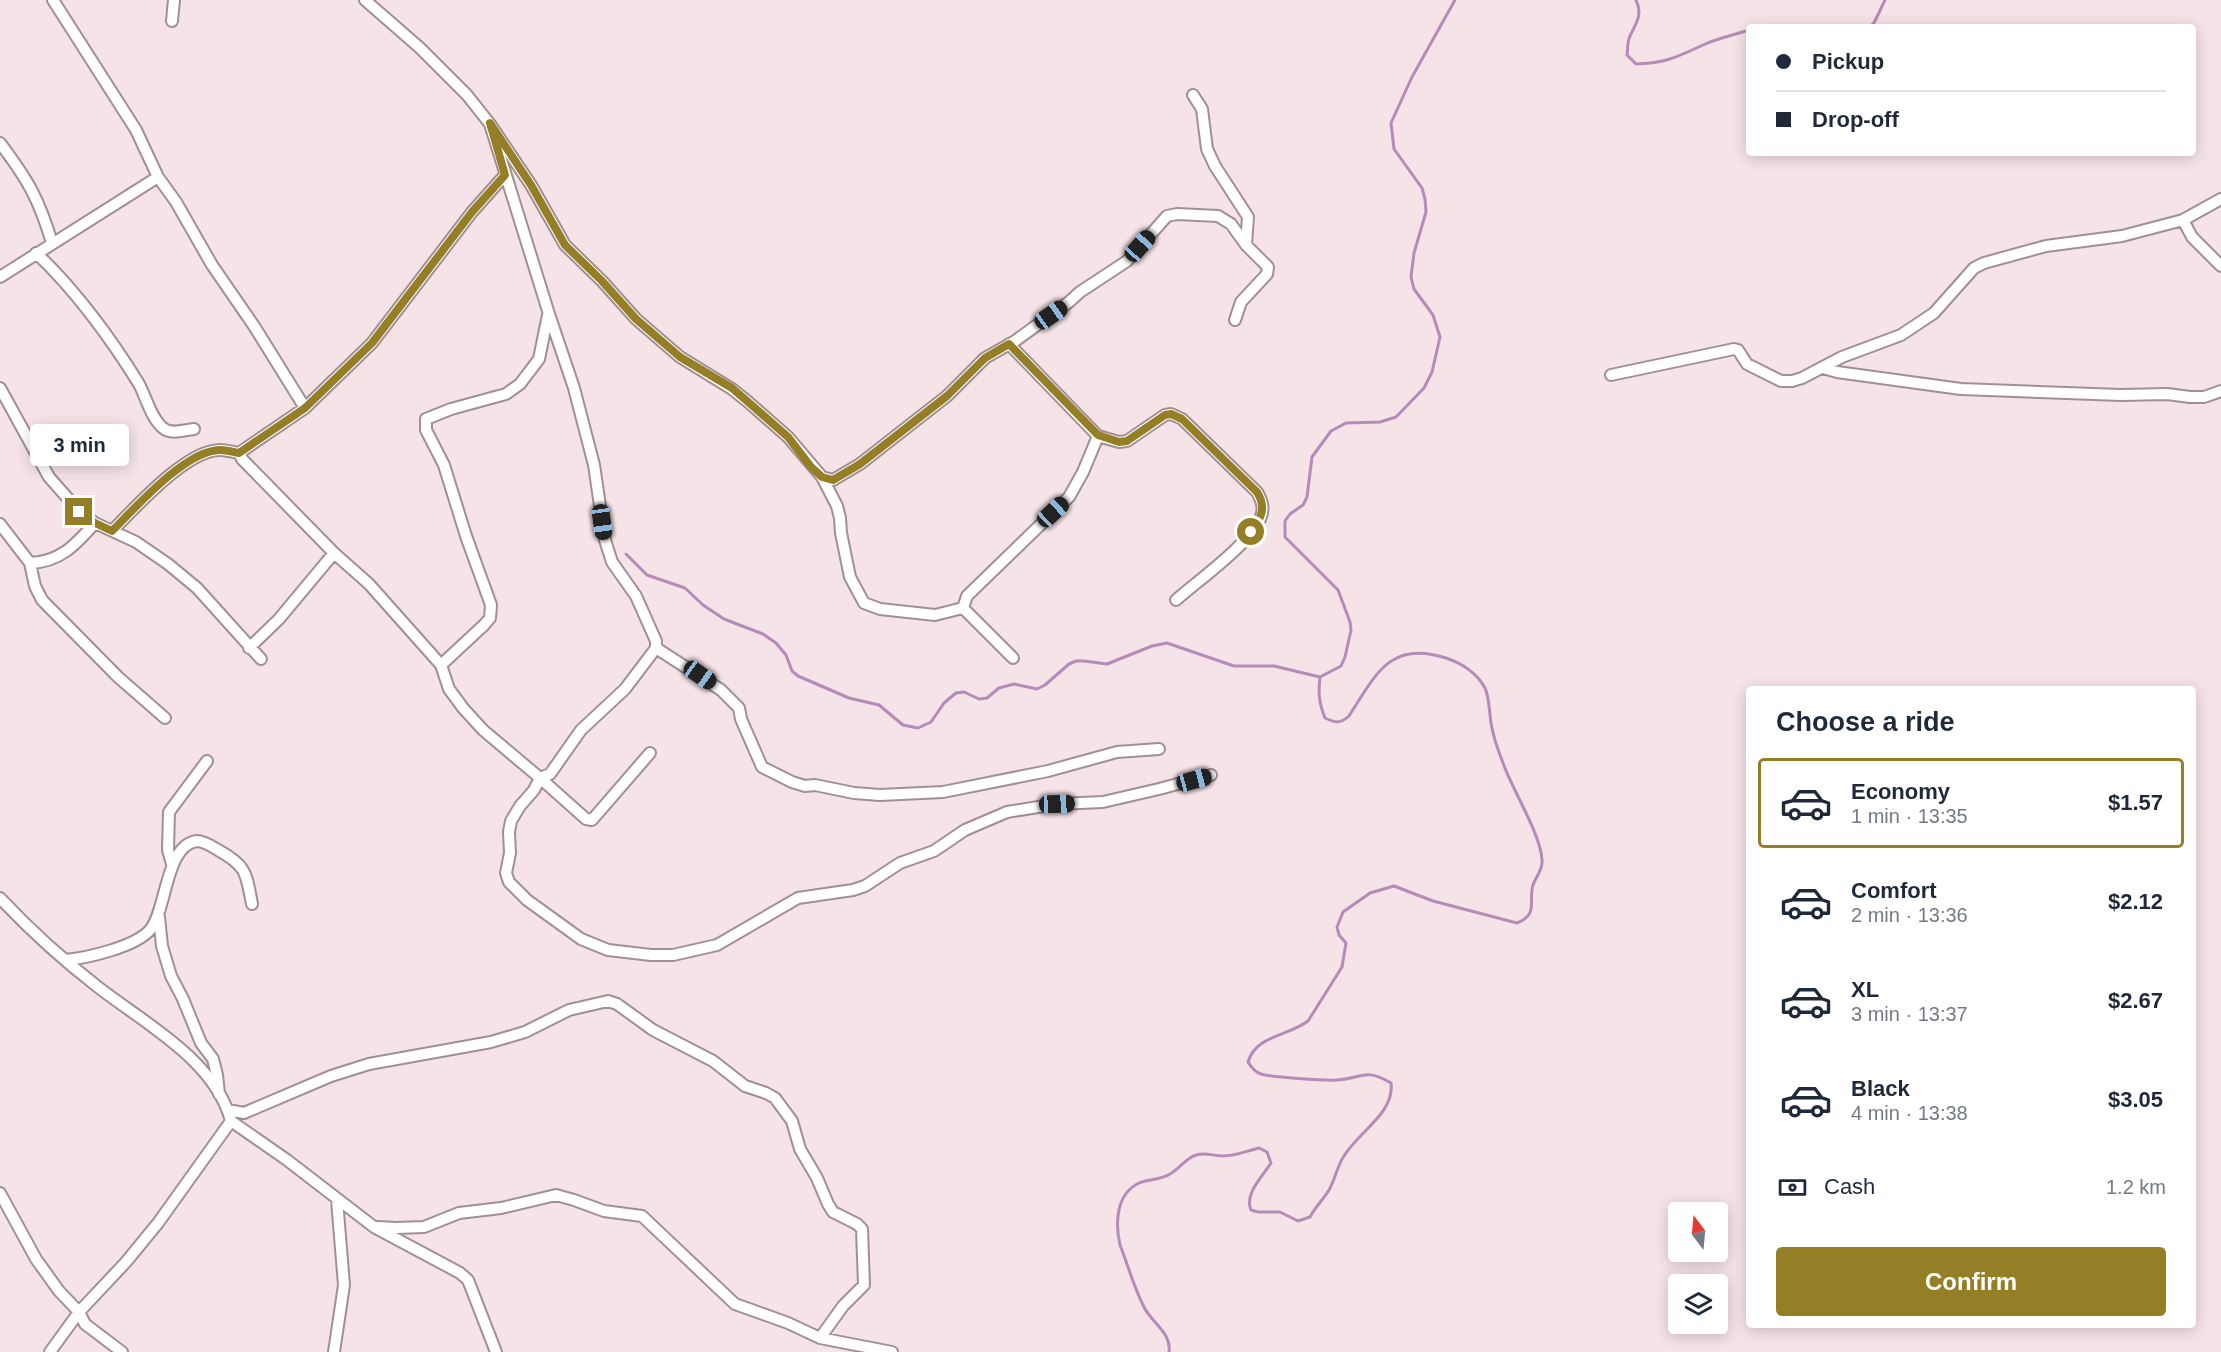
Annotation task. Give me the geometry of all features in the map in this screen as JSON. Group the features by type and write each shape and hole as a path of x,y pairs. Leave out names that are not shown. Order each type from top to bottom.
{"street":[{"path":"53,0 136,130 158,177 176,202 212,265 254,326 305,408"},
{"path":"172,21 174,0"},
{"path":"365,0 428,56 490,123 531,185 565,245 636,319 680,357 732,388 788,437 811,467 822,477 837,506 850,577 864,603 880,609 935,615 963,608"},
{"path":"1193,95 1202,109 1207,149 1215,166 1248,217 1246,245"},
{"path":"490,123 574,388 591,454 605,540 612,562 636,596 656,641 656,648 625,689 581,730 550,774 540,778 511,822 508,832 510,853 506,873 509,882 527,900 580,939 608,950 673,955 717,945 798,898 859,888 900,862 934,851 965,830 1006,812 1057,804 1103,802 1211,775"},
{"path":"0,143 36,195 52,243"},
{"path":"112,531 166,478 188,462 202,454 219,450 239,453 305,408 372,343 472,212 505,175"},
{"path":"0,277 158,177"},
{"path":"1611,375 1734,349 1738,350 1747,363 1781,381 1792,381 1842,357 1901,335 1934,313 1974,268 1984,263 2046,246 2122,236 2183,220 2221,200"},
{"path":"822,477 833,480 860,464 947,396 985,358 1009,344 1127,261 1167,216 1177,214 1218,216 1231,224 1246,245 1268,267 1266,274 1241,302 1235,320"},
{"path":"2183,220 2192,237 2221,266"},
{"path":"36,253 52,268 110,340 139,385 159,424 165,430 176,432 194,429"},
{"path":"441,665 490,618 490,605 444,465 426,430 426,419 506,394 520,384 539,359 549,314"},
{"path":"1009,344 1098,435 1119,442 1127,441 1159,419 1171,414 1182,419 1257,492 1263,506 1261,518 1251,532 1237,548 1176,600"},
{"path":"1823,368 1837,372 1961,388 2121,395 2167,394 2190,397 2204,397 2221,391"},
{"path":"0,388 49,477 79,512 95,523 136,542 168,564 190,582 261,660"},
{"path":"963,608 967,596 1069,497 1083,472 1098,435"},
{"path":"239,453 242,459 334,553 369,584 441,665 449,689 483,730 586,819 592,820 650,753"},
{"path":"30,563 45,563 55,559 78,541 95,523"},
{"path":"0,524 30,563 35,586 42,600 118,678 165,718"},
{"path":"249,648 279,618 334,553"},
{"path":"963,608 1013,658"},
{"path":"656,648 721,690 739,708 741,719 762,767 792,782 806,786 815,785 854,793 880,795 943,792 1048,771 1117,752 1159,749"},
{"path":"172,864 168,850 169,812 207,761"},
{"path":"219,1094 218,1075 213,1059 201,1043 171,976 162,946 159,917 172,864 187,846 198,841 208,844 235,859 242,866 247,877 252,904"},
{"path":"0,898 65,960 141,1020 181,1047 219,1094 229,1115 374,1227 460,1273 468,1280 496,1352"},
{"path":"65,960 89,958 139,939 149,931 159,917"},
{"path":"50,1352 79,1312 126,1262 158,1223 229,1115 244,1113 331,1076 369,1064 494,1041 525,1032 569,1010 608,1001 617,1004 653,1030 713,1061 745,1086 766,1092 775,1098 792,1121 800,1149 818,1178 833,1212 862,1229 864,1285 843,1306 820,1338"},
{"path":"0,1193 36,1258 59,1291 79,1312 85,1324 122,1352"},
{"path":"374,1227 424,1227 459,1214 501,1208 556,1195 604,1211 637,1214 642,1216 731,1302 788,1323 820,1338 892,1352"},
{"path":"334,1352 344,1284 338,1200"}],"waterway":[{"path":"1320,677 1341,666 1351,630 1350,622 1338,590 1285,537 1285,521 1290,514 1303,505 1307,497 1312,457 1331,431 1346,423 1380,422 1396,417 1424,388 1432,372 1440,337 1433,315 1414,289 1411,277 1414,253 1426,212 1425,199 1422,188 1394,149 1391,123 1412,77 1455,0"},
{"path":"1636,0 1639,15 1629,38 1627,55 1636,64 1671,59 1714,40 1746,31"},
{"path":"1873,24 1885,0"},
{"path":"626,554 647,575 685,588 703,605 724,619 763,634 776,643 786,655 792,671 798,676 849,698 879,705 903,725 918,728 931,722 944,703 956,693 964,692 979,699 987,698 999,688 1014,684 1037,689 1076,661 1107,664 1152,646 1167,643 1234,666 1274,666 1320,677"},
{"path":"1169,1352 1164,1333 1140,1300 1120,1245 1119,1210 1126,1194 1139,1183 1170,1174 1196,1155 1228,1156 1259,1148 1267,1152 1271,1163 1252,1192 1249,1204 1251,1210 1280,1212 1298,1221 1310,1217 1329,1190 1350,1147 1382,1113 1391,1094 1391,1083 1369,1075 1331,1080 1266,1075 1257,1072 1248,1062 1252,1053 1265,1041 1308,1021 1342,967 1346,943 1339,935 1337,927 1343,912 1370,893 1394,886 1433,901 1517,923 1530,912 1533,885 1541,867 1542,860 1537,838 1507,774 1495,741 1487,692 1473,673 1446,658 1427,654 1398,657 1377,674 1349,716 1338,722 1325,718 1321,708 1320,677"}],"route":[{"path":"79,512 112,531 166,478 188,462 202,454 219,450 239,453 294,417 325,390 372,343 472,212 505,175 490,123 531,185 565,245 636,319 680,357 732,388 788,437 811,467 822,477 833,480 860,464 947,396 985,358 1009,344 1098,435 1119,442 1127,441 1165,415 1171,414 1182,419 1257,492 1263,506 1261,518 1251,532"}]}
